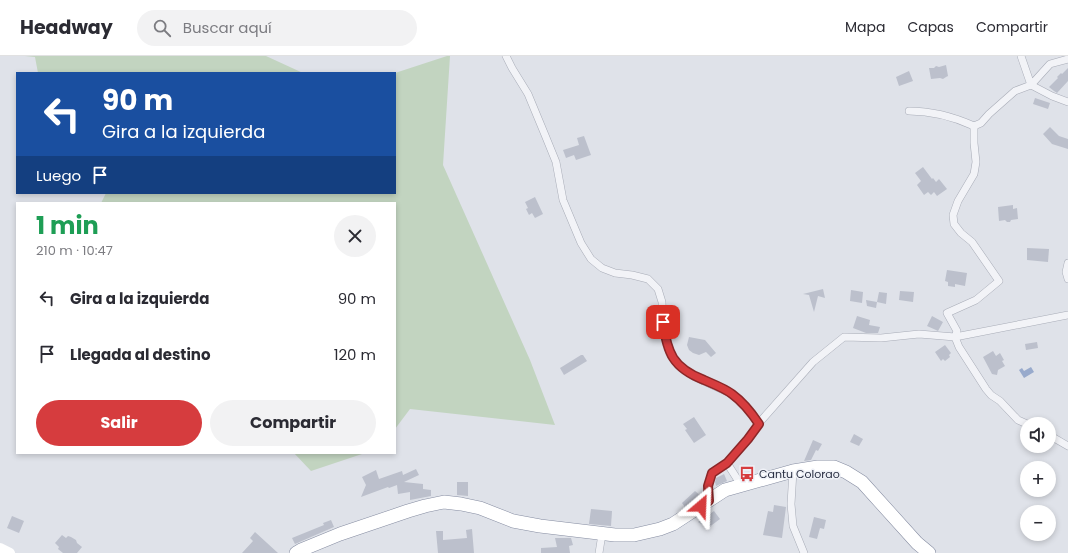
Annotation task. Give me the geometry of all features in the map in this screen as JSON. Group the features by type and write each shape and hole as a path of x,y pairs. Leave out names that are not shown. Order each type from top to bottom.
{"highway":[{"path":"296,553 340,534 408,510 444,502 480,508 513,521 540,526 615,536 634,535 660,529 673,524 725,490 793,471 818,467 834,467 846,472 862,482 917,543 929,553"}],"street":[{"path":"506,56 528,94 537,114 556,162 564,200 581,243 591,259 602,268 615,273 648,279 658,289 662,302 665,337 671,355 679,366 693,376 732,394 750,410 759,424"},
{"path":"1021,56 1032,85 1052,96 1068,102"},
{"path":"909,111 943,116 974,126 981,123 1015,91 1032,85 1050,64 1068,58"},
{"path":"974,126 976,162 974,174 958,201 953,215 954,224 961,233 972,242 998,281 976,300 947,314 957,331 955,337 959,348 986,389 1020,421"},
{"path":"1068,263 1066,272 1068,279"},
{"path":"709,501 708,486 712,473 727,463 813,362 844,337 881,338 919,334 955,337 1068,315"},
{"path":"1056,439 1068,446"},
{"path":"727,463 741,485"},
{"path":"793,471 791,504 793,526 804,553"},
{"path":"599,553 602,534"},
{"path":"0,548 10,553"}],"green space":[{"path":"25,56 266,56 301,72 38,72 35,57"},
{"path":"450,56 443,165 530,360 555,425 410,409 396,428 396,202 102,202 106,194 396,194 396,73"},
{"path":"295,454 362,454 311,471"}],"water":[{"path":"1031,367 1034,372 1024,378 1019,370 1022,368 1024,371"}],"building":[{"path":"946,65 948,76 943,79 931,79 929,68"},
{"path":"1068,68 1068,81 1057,93 1049,87 1061,73 1062,74"},
{"path":"909,71 913,81 899,86 896,77"},
{"path":"1035,98 1050,103 1048,109 1033,104"},
{"path":"1050,127 1059,136 1068,139 1068,149 1052,144 1043,134"},
{"path":"584,136 591,155 576,160 574,155 566,158 563,150 579,145 577,138"},
{"path":"923,167 932,179 933,178 936,182 939,179 947,189 937,196 934,192 931,195 928,192 924,195 917,185 921,181 915,173"},
{"path":"535,197 543,214 535,218 532,213 529,215 525,202"},
{"path":"1013,205 1013,209 1017,208 1018,219 1011,220 1010,222 1005,220 999,221 998,207"},
{"path":"1027,248 1049,249 1048,262 1027,260"},
{"path":"947,270 967,273 965,286 955,284 955,287 948,286 948,282 945,281"},
{"path":"823,289 825,298 818,296 814,312 809,295 803,294"},
{"path":"851,290 863,292 862,303 850,301"},
{"path":"900,291 914,292 913,302 899,300"},
{"path":"879,292 887,293 886,304 877,302"},
{"path":"866,300 877,302 876,308 867,306"},
{"path":"857,316 870,320 869,325 880,327 878,333 866,333 853,328"},
{"path":"932,316 943,322 938,331 927,326"},
{"path":"689,337 705,340 716,353 711,357 706,352 699,355 693,353 689,350 687,345"},
{"path":"1037,342 1038,348 1026,350 1025,344"},
{"path":"945,345 951,353 949,355 950,357 945,361 943,359 941,361 935,352"},
{"path":"993,351 996,356 1000,353 1004,360 1002,361 1005,366 998,370 997,375 992,374 983,357"},
{"path":"583,355 587,361 564,375 560,368"},
{"path":"694,417 706,435 694,443 685,430 687,429 683,424"},
{"path":"854,434 863,439 859,446 850,442"},
{"path":"813,440 822,444 818,451 816,450 811,460 804,461"},
{"path":"416,469 419,475 404,482 423,484 423,489 431,490 431,496 410,500 410,492 398,494 397,485 361,497 366,485 362,477 376,470 379,479 402,471 403,475"},
{"path":"724,474 727,481 716,486 716,478"},
{"path":"457,482 468,482 468,496 457,495"},
{"path":"695,491 701,496 685,507 682,503"},
{"path":"774,505 786,507 782,538 763,535 768,511 773,512"},
{"path":"591,509 612,511 611,526 589,524"},
{"path":"714,511 720,519 708,528 698,522"},
{"path":"12,516 24,521 19,533 7,528"},
{"path":"814,517 826,520 824,529 820,528 817,539 809,537"},
{"path":"331,520 334,527 295,544 292,538 324,525 323,523"},
{"path":"472,529 474,553 438,553 436,531 443,531 443,540 467,538 466,530"},
{"path":"255,532 278,553 242,553 253,541 250,538"},
{"path":"62,535 66,538 68,536 76,540 82,547 77,553 63,553 58,549 59,547 55,543"},
{"path":"555,538 571,538 573,545 569,546 570,553 541,553 541,548 557,547"}],"place":[{"name":"Cantu Colorao","path":"747,474"}],"route":[{"path":"663,322 665,337 671,355 679,366 693,376 732,394 750,410 759,424 727,463 712,473 708,486 709,501 701,506"}]}
